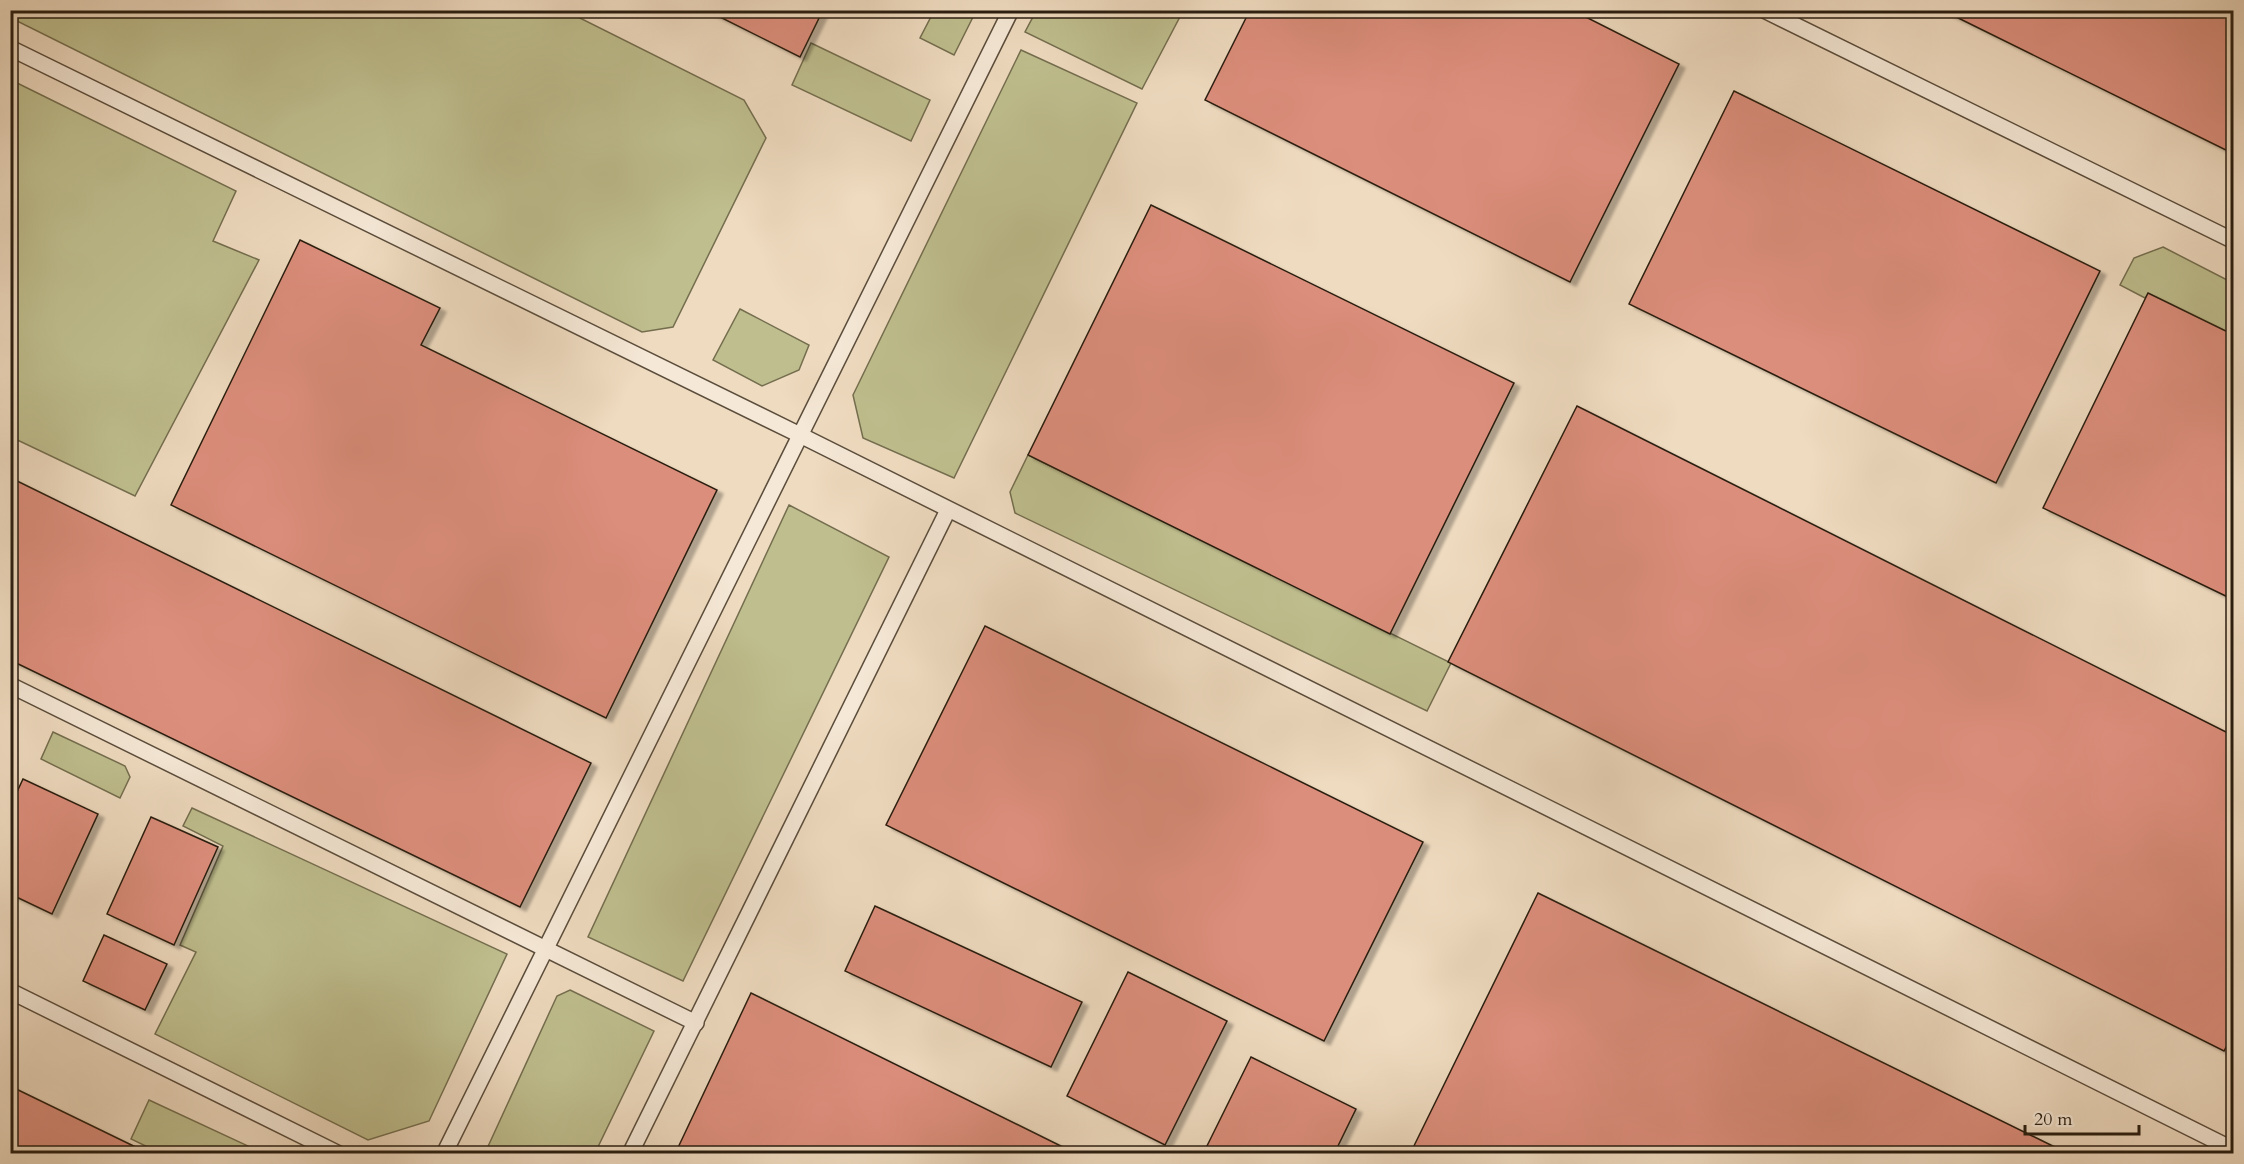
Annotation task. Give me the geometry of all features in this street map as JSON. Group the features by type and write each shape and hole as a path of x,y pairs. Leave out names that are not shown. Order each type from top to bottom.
{"lane":[{"path":"444,1154 1011,10"},
{"path":"1764,10 2234,241"},
{"path":"10,48 800,435 2234,1150"},
{"path":"630,1154 948,510"},
{"path":"10,685 696,1023"},
{"path":"10,991 339,1154"}],"shaded area":[{"path":"1036,10 1183,11 1142,89 1025,32"},
{"path":"10,11 566,11 744,100 766,138 673,327 642,332 11,18"},
{"path":"934,11 976,11 954,55 920,38"},
{"path":"811,43 930,100 911,141 792,85"},
{"path":"1021,50 1137,103 954,478 863,438 853,395"},
{"path":"11,80 236,191 213,241 259,260 135,496 11,437"},
{"path":"2163,247 2233,283 2233,335 2148,294 2145,298 2120,285 2134,258"},
{"path":"740,309 809,345 799,370 762,386 713,360"},
{"path":"1028,455 1451,663 1427,711 1015,513 1010,492"},
{"path":"789,505 889,557 683,981 588,937"},
{"path":"53,732 125,766 130,777 120,798 41,759"},
{"path":"192,808 507,954 429,1121 368,1140 155,1034 196,952 180,945 223,846 183,826"},
{"path":"570,990 654,1031 595,1153 485,1153 557,996"},
{"path":"149,1100 263,1153 160,1153 131,1139"}],"building":[{"path":"706,10 823,10 800,57"},
{"path":"1250,10 1572,10 1679,64 1570,282 1205,100"},
{"path":"1942,10 2234,10 2234,154"},
{"path":"1734,91 2100,271 1996,483 1629,304"},
{"path":"1151,205 1514,383 1390,634 1028,455"},
{"path":"300,240 440,308 421,345 717,490 606,718 171,505"},
{"path":"2148,293 2234,335 2234,600 2043,508"},
{"path":"1577,406 2234,736 2234,1033 2224,1051 1448,662"},
{"path":"11,478 591,763 520,907 10,660"},
{"path":"985,626 1423,842 1324,1041 886,825"},
{"path":"23,779 98,814 52,914 10,894 10,807"},
{"path":"151,817 218,847 174,945 107,914"},
{"path":"1538,893 2069,1154 1410,1154"},
{"path":"875,906 1082,1002 1051,1067 845,971"},
{"path":"104,935 167,964 145,1010 83,981"},
{"path":"1128,972 1227,1021 1165,1145 1067,1096"},
{"path":"751,993 1077,1154 675,1154"},
{"path":"1251,1057 1356,1109 1334,1154 1203,1154"},
{"path":"10,1086 150,1154 10,1154"}]}
